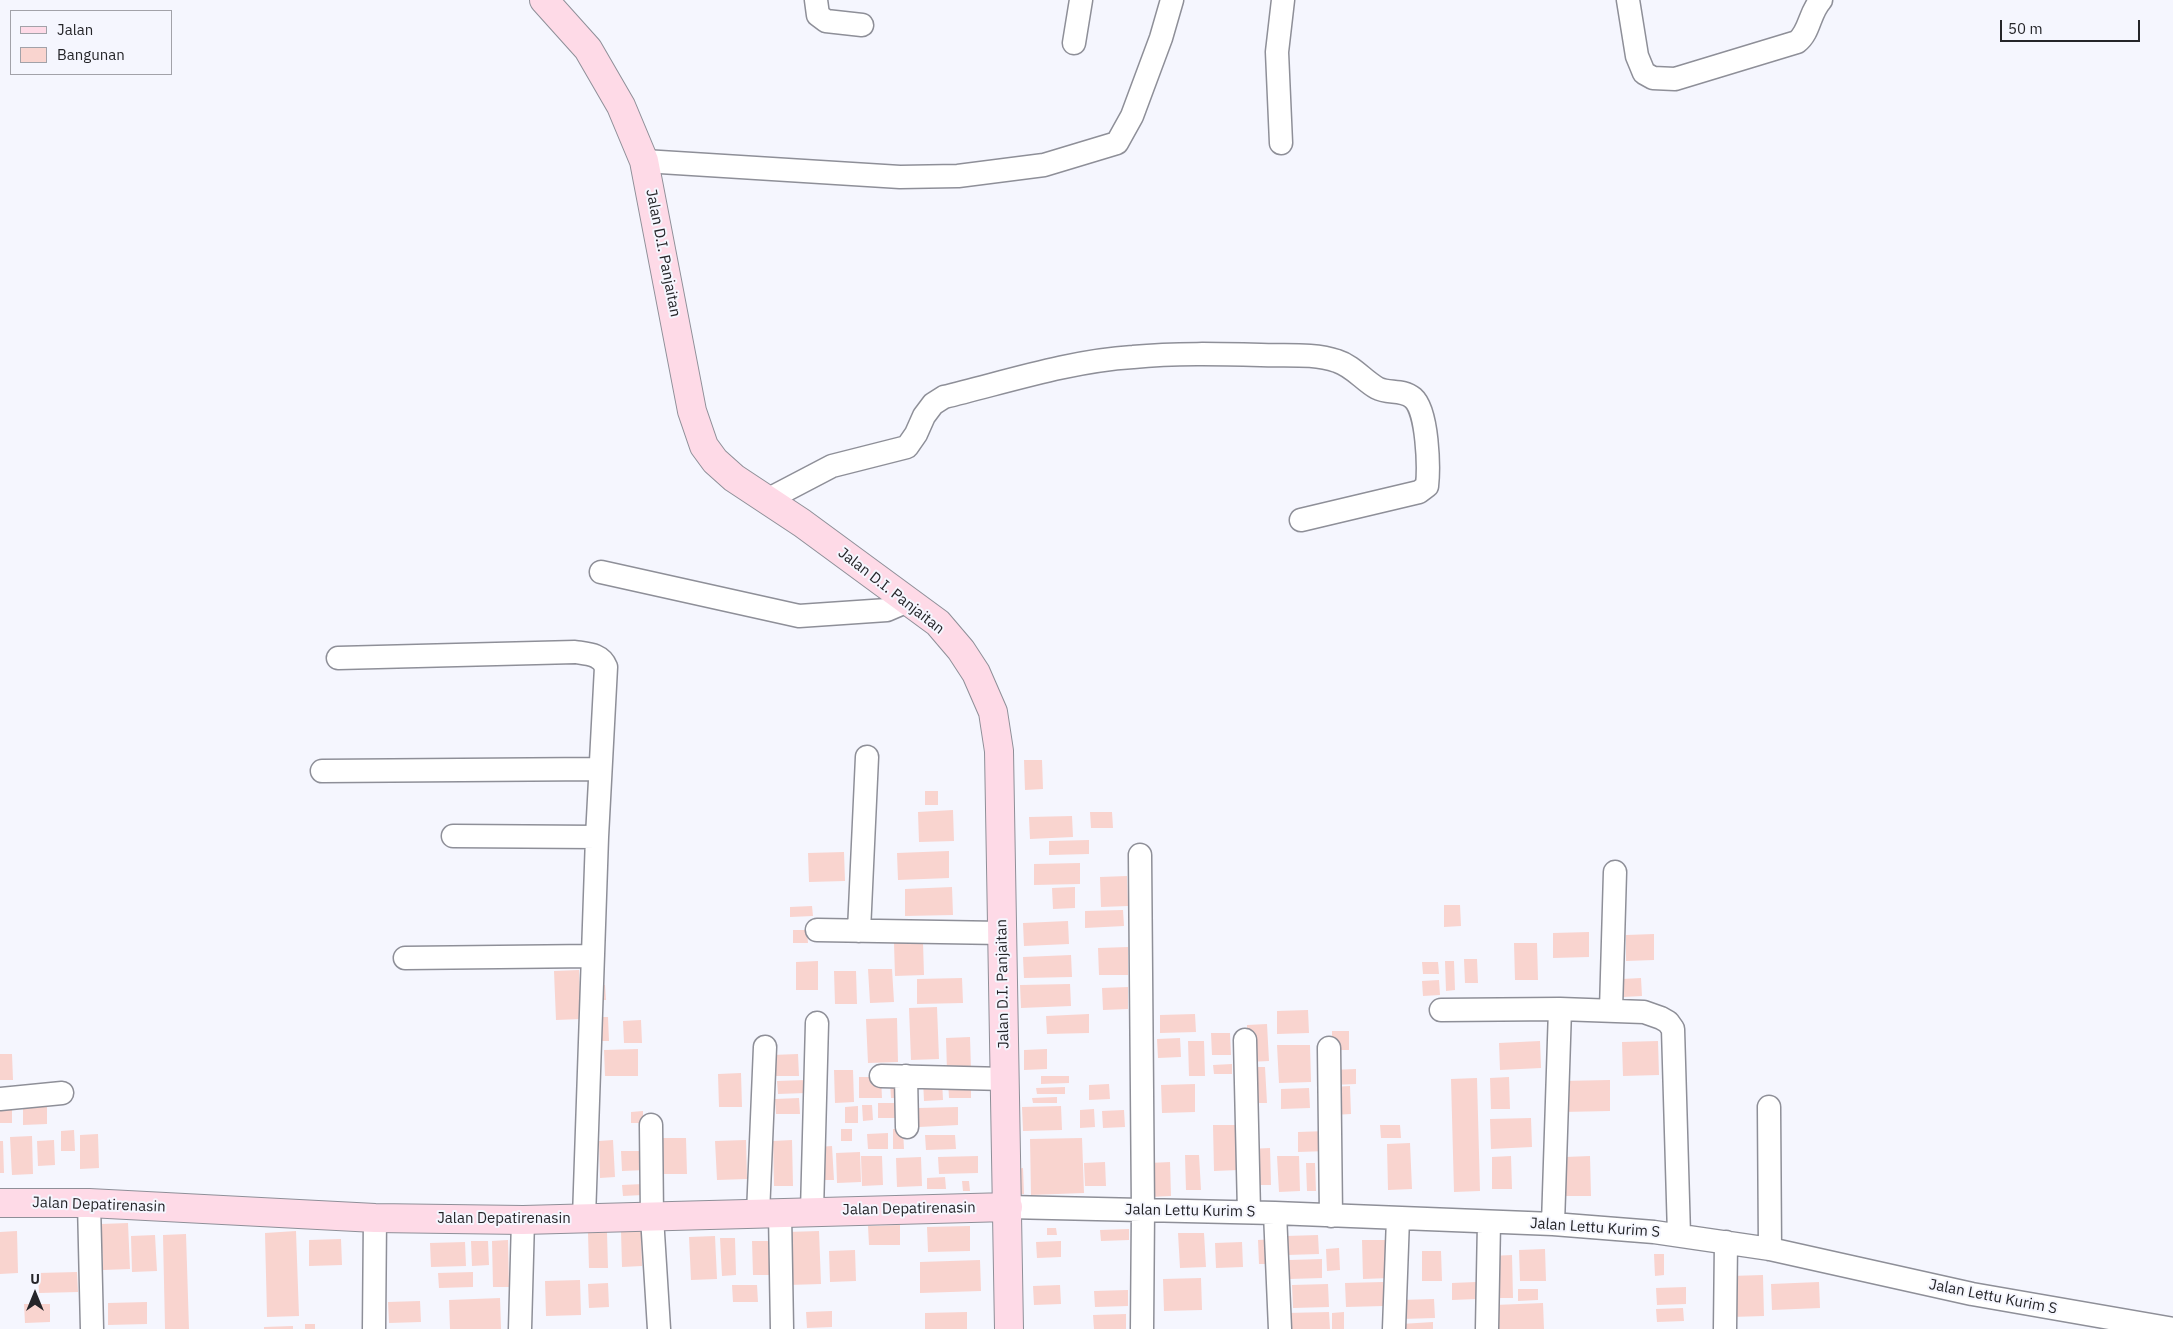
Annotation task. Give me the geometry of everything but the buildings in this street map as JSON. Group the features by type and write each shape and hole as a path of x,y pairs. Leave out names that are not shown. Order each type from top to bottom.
{"main road":[{"name":"Jalan D.I. Panjaitan","path":"544,0 588,49 621,106 644,161 692,411 704,446 715,461 734,478 802,523 938,623 961,650 976,673 993,712 999,751 1009,1329"},
{"name":"Jalan Depatirenasin","path":"0,1202 90,1203 375,1218 523,1220 1008,1207"}],"street":[{"path":"816,0 818,15 826,21 862,25"},
{"path":"1074,43 1081,0"},
{"path":"644,161 900,177 958,176 1044,165 1106,147 1117,143 1132,116 1161,38 1172,0"},
{"path":"1281,143 1277,52 1283,0"},
{"path":"1628,0 1637,56 1644,74 1653,78 1675,79 1797,42 1804,37 1810,15 1821,0"},
{"path":"767,500 832,466 907,447 916,434 924,416 933,404 944,397 1075,365 1132,356 1214,354 1323,357 1350,366 1379,390 1400,392 1413,398 1419,406 1423,420 1429,468 1427,486 1419,492 1301,520"},
{"path":"601,572 799,616 887,610 908,601"},
{"path":"338,658 575,652 593,655 604,661 606,667 597,837 584,1218"},
{"path":"859,931 867,757"},
{"path":"322,771 600,769"},
{"path":"453,836 597,837"},
{"path":"1140,855 1143,1210 1142,1329"},
{"path":"1611,1010 1615,872"},
{"path":"817,930 1002,933"},
{"path":"405,958 593,956"},
{"path":"1441,1010 1611,1010 1644,1012 1668,1022 1673,1029 1679,1235"},
{"path":"1554,1224 1560,1010"},
{"path":"812,1211 817,1022"},
{"path":"1245,1040 1249,1212"},
{"path":"765,1047 769,1214 782,1329"},
{"path":"1329,1048 1332,1216"},
{"path":"881,1076 1006,1079"},
{"path":"906,1076 907,1127"},
{"path":"0,1099 62,1093"},
{"path":"1769,1107 1770,1248"},
{"path":"652,1125 652,1217 659,1329"},
{"path":"90,1203 92,1329"},
{"name":"Jalan Lettu Kurim S","path":"1008,1207 1249,1212 1554,1224 1679,1235 1770,1248 1972,1294 2173,1329"},
{"path":"1276,1213 1280,1329"},
{"path":"374,1329 375,1218"},
{"path":"1394,1329 1398,1218"},
{"path":"520,1329 523,1220"},
{"path":"1487,1329 1489,1222"},
{"path":"1725,1329 1726,1242"}]}
